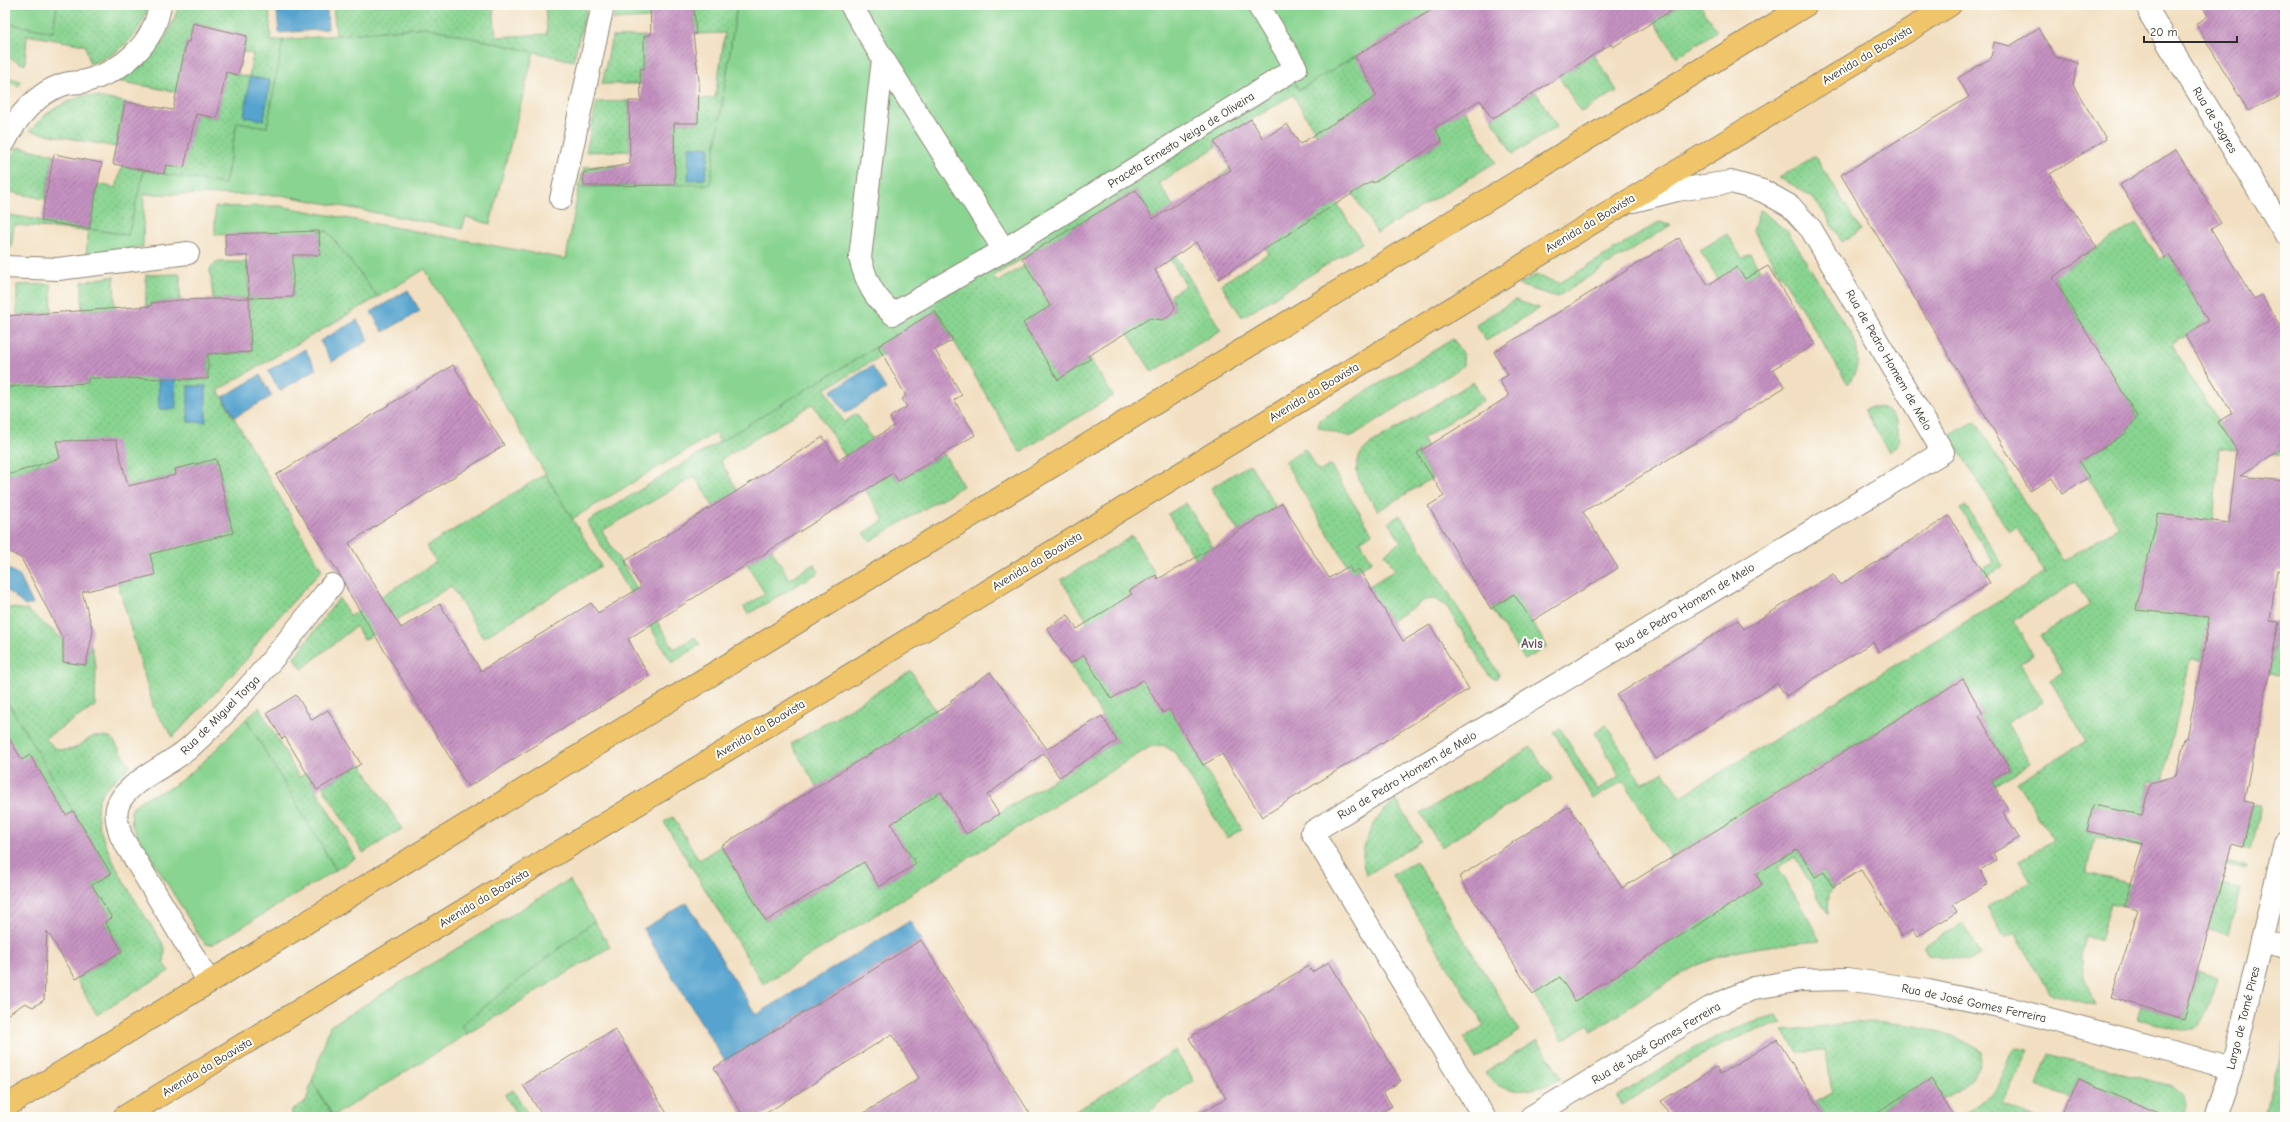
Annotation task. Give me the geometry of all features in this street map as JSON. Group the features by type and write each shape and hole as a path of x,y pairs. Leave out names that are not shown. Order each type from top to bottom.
{"main road":[{"path":"6,1108 209,982 1806,5"},
{"name":"Avenida da Boavista","path":"124,1117 1950,5"}],"street":[{"path":"5,141 34,100 62,85 85,81 112,72 134,56 147,38 159,14 160,5"},
{"path":"561,199 602,5"},
{"path":"851,5 883,59 1004,250"},
{"name":"Praceta Ernesto Veiga de Oliveira","path":"883,59 860,258 866,281 877,300 893,314 1004,250 1296,68 1258,5"},
{"name":"Rua de Sagres","path":"2148,5 2154,20 2285,233"},
{"name":"Rua de Pedro Homem de Melo","path":"1484,1117 1312,832 1943,452 1812,229 1790,206 1763,191 1732,182 1677,190 1622,204"},
{"path":"5,267 58,269 188,253"},
{"name":"Rua de Miguel Torga","path":"209,982 121,836 116,820 119,802 130,789 172,762 194,742 270,663 332,585"},
{"path":"2285,843 2262,941 2285,947"},
{"name":"Largo de Tomé Pires","path":"2215,1117 2232,1068 2262,941"},
{"name":"Rua de José Gomes Ferreira","path":"1534,1116 1710,1008 1754,988 1801,980 1847,979 1928,990 2008,1008 2232,1068"}],"green space":[{"path":"5,5 57,5 53,32 5,23"},
{"path":"57,5 148,5 140,26 127,43 119,50 90,64 85,45 27,35 25,65 5,56 5,23 53,32"},
{"path":"179,5 207,5 208,7 269,5 271,41 283,40 267,127 237,122 225,184 164,174 173,134 191,137 196,114 217,118 226,72 249,77 253,54 243,52 247,36 194,23 189,42 186,42 177,92 118,81 130,74 157,50 169,30"},
{"path":"333,5 493,5 496,37 547,34 545,5 588,5 573,61 425,27 336,35"},
{"path":"617,5 650,5 650,18 613,20"},
{"path":"694,5 737,5 710,184 675,185 674,123 698,123 699,99 715,98 725,33 696,34"},
{"path":"737,5 1440,5 720,442 715,433 572,519 425,269 378,297 327,231 215,235 215,207 280,206 566,259 579,187 710,184"},
{"path":"1544,5 1562,5 1617,91 1581,112 1559,77 1580,64"},
{"path":"1681,5 1700,5 1717,31 1677,57 1654,21"},
{"path":"1412,22 1496,162 1377,233 1293,95 1214,142 1216,147 1159,183 1181,219 1161,232 1221,330 1152,372 1127,332 1151,317 1159,319 1165,318 1175,308 1171,295 1186,285 1140,211 1146,207 1136,190 993,276 997,282 1026,265 1054,311 1023,323 1058,380 1090,359 1113,396 1020,452 936,311 895,336 889,326 1293,80 1299,90 1355,56 1360,64","holes":["1378,95 1435,128 1442,141 1373,183 1336,122"]},
{"path":"425,27 534,52 490,224 466,217 462,229 281,195 144,194 143,247 86,254 89,229 128,235 144,170 225,184 237,122 267,127 283,40"},
{"path":"644,36 644,69 640,69 641,84 602,84 612,37"},
{"path":"5,76 20,81 19,86 5,81"},
{"path":"1536,92 1557,127 1513,154 1492,119"},
{"path":"86,95 125,102 116,147 30,131 42,118 55,108"},
{"path":"629,101 630,151 586,152 597,102"},
{"path":"17,147 54,154 45,199 5,191 5,167"},
{"path":"1815,156 1861,230 1842,242 1829,220 1817,204 1802,190 1779,178"},
{"path":"1227,163 1337,203 1362,243 1242,317 1221,284 1269,253 1220,176 1230,169"},
{"path":"625,165 626,186 579,187 584,167"},
{"path":"122,166 144,170 128,235 89,229 98,184 116,188"},
{"path":"1760,210 1788,232 1855,341 1857,363 1852,379 1848,384 1753,230"},
{"path":"5,214 89,229 88,231 14,225 11,248 5,245"},
{"path":"2036,215 2068,268 2136,223 2160,260 2169,255 2192,294 2218,278 2210,326 2207,321 2171,345 2232,444 2282,448 2285,446 2285,455 2220,448 2213,521 2143,582 2136,610 2209,617 2202,661 2190,660 2163,782 2150,780 2142,817 2093,805 2087,831 2247,867 2246,870 2095,837 2087,873 2131,884 2124,906 2111,903 2100,941 2085,936 2082,946 2081,964 2085,980 2096,1006 2049,993 2015,932 2004,938 1987,908 2031,881 2019,861 2053,841 2017,782 2086,741 2050,680 2063,672 2040,635 2090,605 2076,582 2013,620 2033,655 2020,663 2043,702 2007,723 2030,764 1994,785 1991,780 2010,769 1982,721 1771,845 1780,860 1798,849 1814,876 1824,872 1833,887 1829,894 1828,914 1795,857 1778,867 1821,941 1757,948 1710,960 1669,981 1592,1031 1588,1024 1563,1040 1533,994 1560,977 1762,885 1724,824 1671,857 1624,781 1593,799 1554,732 1560,728 1597,790 1620,776 1595,733 1606,725 1642,784 1664,772 1680,797 2045,573 2018,527 2009,532 1950,436 1975,420 2033,516 2035,515 2063,561 2119,527 2079,462 2125,434 2137,415 2031,240","holes":["1963,679 1983,714 1764,843 1745,811"]},
{"path":"1659,222 1671,225 1557,297 1518,285 1535,275 1560,283"},
{"path":"319,231 327,231 378,297 218,390 322,570 264,633 247,659 173,737 154,709 118,584 154,575 148,547 192,543 233,533 216,459 175,469 176,475 128,486 56,441 61,462 40,464 12,474 5,474 5,389 14,389 14,364 181,355 181,380 208,379 208,354 251,352 249,298 293,297 293,255 320,255"},
{"path":"1727,234 1742,258 1750,254 1760,270 1745,280 1718,279 1700,250"},
{"path":"217,262 247,262 249,298 213,299 210,269"},
{"path":"180,274 180,300 151,303 151,307 146,307 146,275"},
{"path":"114,276 115,309 82,310 82,282"},
{"path":"51,284 52,312 17,315 17,285"},
{"path":"1515,300 1539,308 1486,341 1476,324"},
{"path":"1453,339 1463,355 1463,366 1352,436 1345,436 1318,427 1320,420"},
{"path":"878,346 883,355 825,389 844,422 857,414 898,481 944,454 963,486 870,541 864,533 884,520 813,404 720,460 789,579 814,564 819,572 748,614 744,607 765,594 695,476 602,531 674,649 695,637 700,645 672,663 587,522"},
{"path":"1473,382 1484,400 1422,439 1427,447 1417,453 1432,478 1378,511 1359,478 1357,462 1361,454 1368,446"},
{"path":"1872,407 1885,410 1890,413 1897,424 1899,437 1898,444 1889,452 1864,410"},
{"path":"1305,449 1319,472 1330,465 1372,533 1360,541 1372,561 1352,573 1285,462"},
{"path":"1250,464 1276,507 1238,531 1211,488"},
{"path":"545,474 601,566 483,638 451,586 364,640 356,626 302,669 294,658 339,598 350,616 436,562 427,546"},
{"path":"1186,503 1213,547 1195,558 1168,514"},
{"path":"1966,506 2003,566 1986,577 1982,570 1993,562 1960,509"},
{"path":"1400,515 1499,674 1497,678 1492,678 1489,675 1447,607 1436,599 1425,600 1191,745 1242,829 1227,838 1175,753 1163,745 1150,747 763,984 664,822 673,817 699,860 721,846 766,921 843,875 841,870 861,858 879,887 915,864 902,842 883,829 952,785 878,749 832,777 858,819 849,839 791,744 911,671 987,794 966,833 1117,741 1070,664 1084,655 1107,692 1363,590 1395,570 1385,553 1401,542 1389,522"},
{"path":"1132,536 1156,575 1130,591 1132,594 1089,624 1061,580"},
{"path":"1514,594 1547,646 1525,660 1491,609"},
{"path":"5,607 27,610 63,639 63,662 86,665 90,641 96,666 95,706 45,738 55,748 62,750 73,749 94,736 112,738 130,766 101,795 97,814 101,832 109,853 132,896 165,947 164,963 169,971 97,1015 76,979 122,951 105,922 112,918 92,885 111,874 5,698"},
{"path":"2279,622 2285,623 2285,677 2269,674"},
{"path":"5,698 73,811 5,853"},
{"path":"259,707 299,777 307,773 355,858 336,870 246,719"},
{"path":"246,719 336,870 222,939 213,944 206,944 200,937 132,826 131,811 144,798 173,786 193,771"},
{"path":"1531,747 1552,779 1441,847 1421,814"},
{"path":"361,764 402,829 363,853 323,787"},
{"path":"1396,800 1421,841 1367,875 1363,866 1363,856 1369,834 1381,814"},
{"path":"2253,803 2262,805 2251,849 2243,847"},
{"path":"1416,861 1520,1031 1476,1059 1464,1038 1484,1025 1392,875"},
{"path":"569,880 594,921 462,1025 467,1034 333,1116 312,1081 330,1026"},
{"path":"2221,884 2241,889 2229,934 2209,929"},
{"path":"594,921 610,947 467,1034 461,1025"},
{"path":"1962,923 1980,954 1970,961 1928,954 1924,946"},
{"path":"2198,971 2218,978 2206,1013 2200,1023 2193,1028 2185,1030 2137,1018 2141,1006 2184,1019"},
{"path":"1776,1015 1782,1024 1760,1029 1719,1046 1622,1105 1617,1097 1693,1049 1733,1029"},
{"path":"1858,1022 1891,1023 1922,1027 1952,1036 1981,1051 1979,1068 1964,1086 1943,1099 1931,1079 1869,1117 1825,1117 1816,1102 1832,1093 1826,1051 1797,1052 1782,1031"},
{"path":"1537,1040 1562,1078 1553,1083 1532,1089 1511,1090 1492,1082 1485,1073"},
{"path":"2285,1040 2285,1117 2263,1117"},
{"path":"2017,1047 2029,1049 2003,1104 2036,1117 1957,1117 1980,1103 1995,1090 2001,1080 2009,1055"},
{"path":"1175,1050 1194,1081 1160,1102 1145,1117 1066,1117"},
{"path":"2048,1054 2172,1086 2183,1096 2186,1103 2186,1108 2182,1117 2143,1117 2146,1108 2079,1079 2071,1098 2037,1086"},
{"path":"312,1081 333,1117 292,1117 292,1110 306,1102"},
{"path":"513,1090 530,1117 518,1117 505,1095"}],"water":[{"path":"327,7 328,29 279,33 277,11"},
{"path":"250,77 270,80 264,120 244,117"},
{"path":"689,147 710,147 705,179 688,180"},
{"path":"408,290 420,311 383,332 371,312"},
{"path":"357,320 369,340 332,362 320,341"},
{"path":"305,349 316,369 280,391 268,371"},
{"path":"872,366 886,389 845,413 831,391"},
{"path":"175,372 176,409 159,409 158,373"},
{"path":"260,375 272,396 235,417 223,397"},
{"path":"188,386 206,386 206,422 188,422"},
{"path":"5,567 19,575 33,604 25,606 5,588"},
{"path":"687,903 756,1015 910,921 921,940 725,1061 643,929"}],"building":[{"path":"650,5 694,5 696,34 693,34 699,80 698,123 674,123 675,185 584,186 583,173 630,164 629,101 641,101 640,69 644,69 644,36 651,35"},
{"path":"1440,5 1680,5 1613,47 1611,44 1492,119 1480,100 1435,128 1442,141 1373,183 1372,181 1218,279 1196,242 1155,270 1175,308 1168,317 1162,320 1150,318 1088,356 1090,359 1058,380 1023,323 1050,306 1022,258 1136,190 1153,219 1231,170 1214,142 1251,119 1263,139 1287,124 1300,144 1377,96 1355,56"},
{"path":"2202,5 2285,5 2285,94 2248,111 2196,24 2208,16"},
{"path":"193,23 247,36 238,75 226,72 217,118 196,114 184,168 166,165 164,174 113,164 125,102 173,110 186,42 189,42"},
{"path":"2038,28 2056,57 2078,63 2073,85 2106,139 2050,174 2097,248 2053,277 2137,416 2125,434 2079,462 2089,477 2062,494 2052,478 2030,491 1841,175 1969,97 1958,78 1991,58 1994,42 2010,46"},
{"path":"2176,150 2221,223 2211,229 2254,299 2261,295 2285,334 2285,446 2240,476 2285,481 2285,571 2277,570 2270,621 2279,622 2244,801 2253,803 2243,847 2232,844 2184,1019 2111,997 2138,910 2124,906 2143,844 2087,831 2093,805 2142,815 2150,783 2176,776 2185,738 2187,738 2209,617 2136,610 2158,514 2229,523 2237,451 2218,422 2232,413 2185,336 2208,321 2169,255 2165,258 2120,185"},
{"path":"54,154 102,163 89,229 41,221"},
{"path":"319,231 320,255 293,255 293,297 249,298 248,256 226,256 225,234"},
{"path":"1679,238 1708,285 1737,267 1745,279 1768,266 1815,344 1773,369 1785,387 1583,512 1618,568 1532,621 1514,594 1491,609 1428,506 1444,496 1417,453 1509,396 1499,380 1508,375 1494,352"},
{"path":"249,298 251,352 208,354 208,379 88,378 88,383 5,387 5,316 151,306 151,303 180,300"},
{"path":"935,311 953,340 935,350 962,395 954,400 975,435 898,481 893,473 628,639 649,676 468,787 349,593 343,580 276,475 453,365 504,445 349,543 401,628 440,604 481,671 591,603 598,613 641,587 625,561 823,437 837,461 894,426 890,417 907,407 902,399 906,396 878,346"},
{"path":"116,440 128,486 176,475 175,469 216,459 233,533 150,554 155,575 82,592 93,631 86,665 63,662 63,639 21,558 5,549 5,476 60,458 56,441"},
{"path":"1282,503 1329,578 1349,566 1352,573 1359,569 1403,641 1430,625 1469,689 1262,817 1222,754 1203,765 1169,709 1163,713 1143,680 1111,699 1084,655 1070,664 1047,628 1068,615 1077,629 1132,594 1129,591 1156,575 1158,579 1195,558"},
{"path":"1949,516 1990,583 1879,652 1873,642 1786,696 1777,683 1656,759 1617,695 1738,620 1744,629 1833,574 1840,585"},
{"path":"990,672 1047,749 1102,716 1117,741 1059,777 1044,753 987,795 999,814 966,834 941,792 891,824 916,864 879,887 864,862 766,921 721,846 952,703 950,701"},
{"path":"1963,679 1983,714 1979,716 2010,769 1991,780 2008,809 2003,812 2019,838 1993,853 1997,860 1980,870 1988,884 1953,905 1957,912 1918,936 1913,929 1901,936 1861,870 1833,887 1824,872 1815,877 1798,849 1756,874 1762,885 1575,1001 1560,977 1533,994 1459,877 1569,806 1622,888"},
{"path":"296,695 312,720 328,710 361,764 317,790 285,737 282,739 267,713"},
{"path":"5,731 22,760 30,755 66,815 73,811 111,874 92,885 112,918 105,922 122,951 76,979 47,931 44,1000 33,1007 25,1003 5,1016"},
{"path":"921,940 1032,1117 858,1117 919,1078 892,1034 760,1117 744,1117 714,1068"},
{"path":"1329,962 1401,1081 1383,1092 1392,1106 1374,1117 1194,1117 1226,1098 1189,1038 1308,966 1312,972"},
{"path":"615,1029 669,1117 543,1117 523,1085"},
{"path":"1777,1039 1825,1117 1671,1117 1661,1101 1716,1067 1720,1074"},
{"path":"1931,1079 1954,1117 1869,1117"},
{"path":"2079,1079 2168,1117 2062,1117"}],"district":[{"name":"Avis","path":"1532,643"}]}
